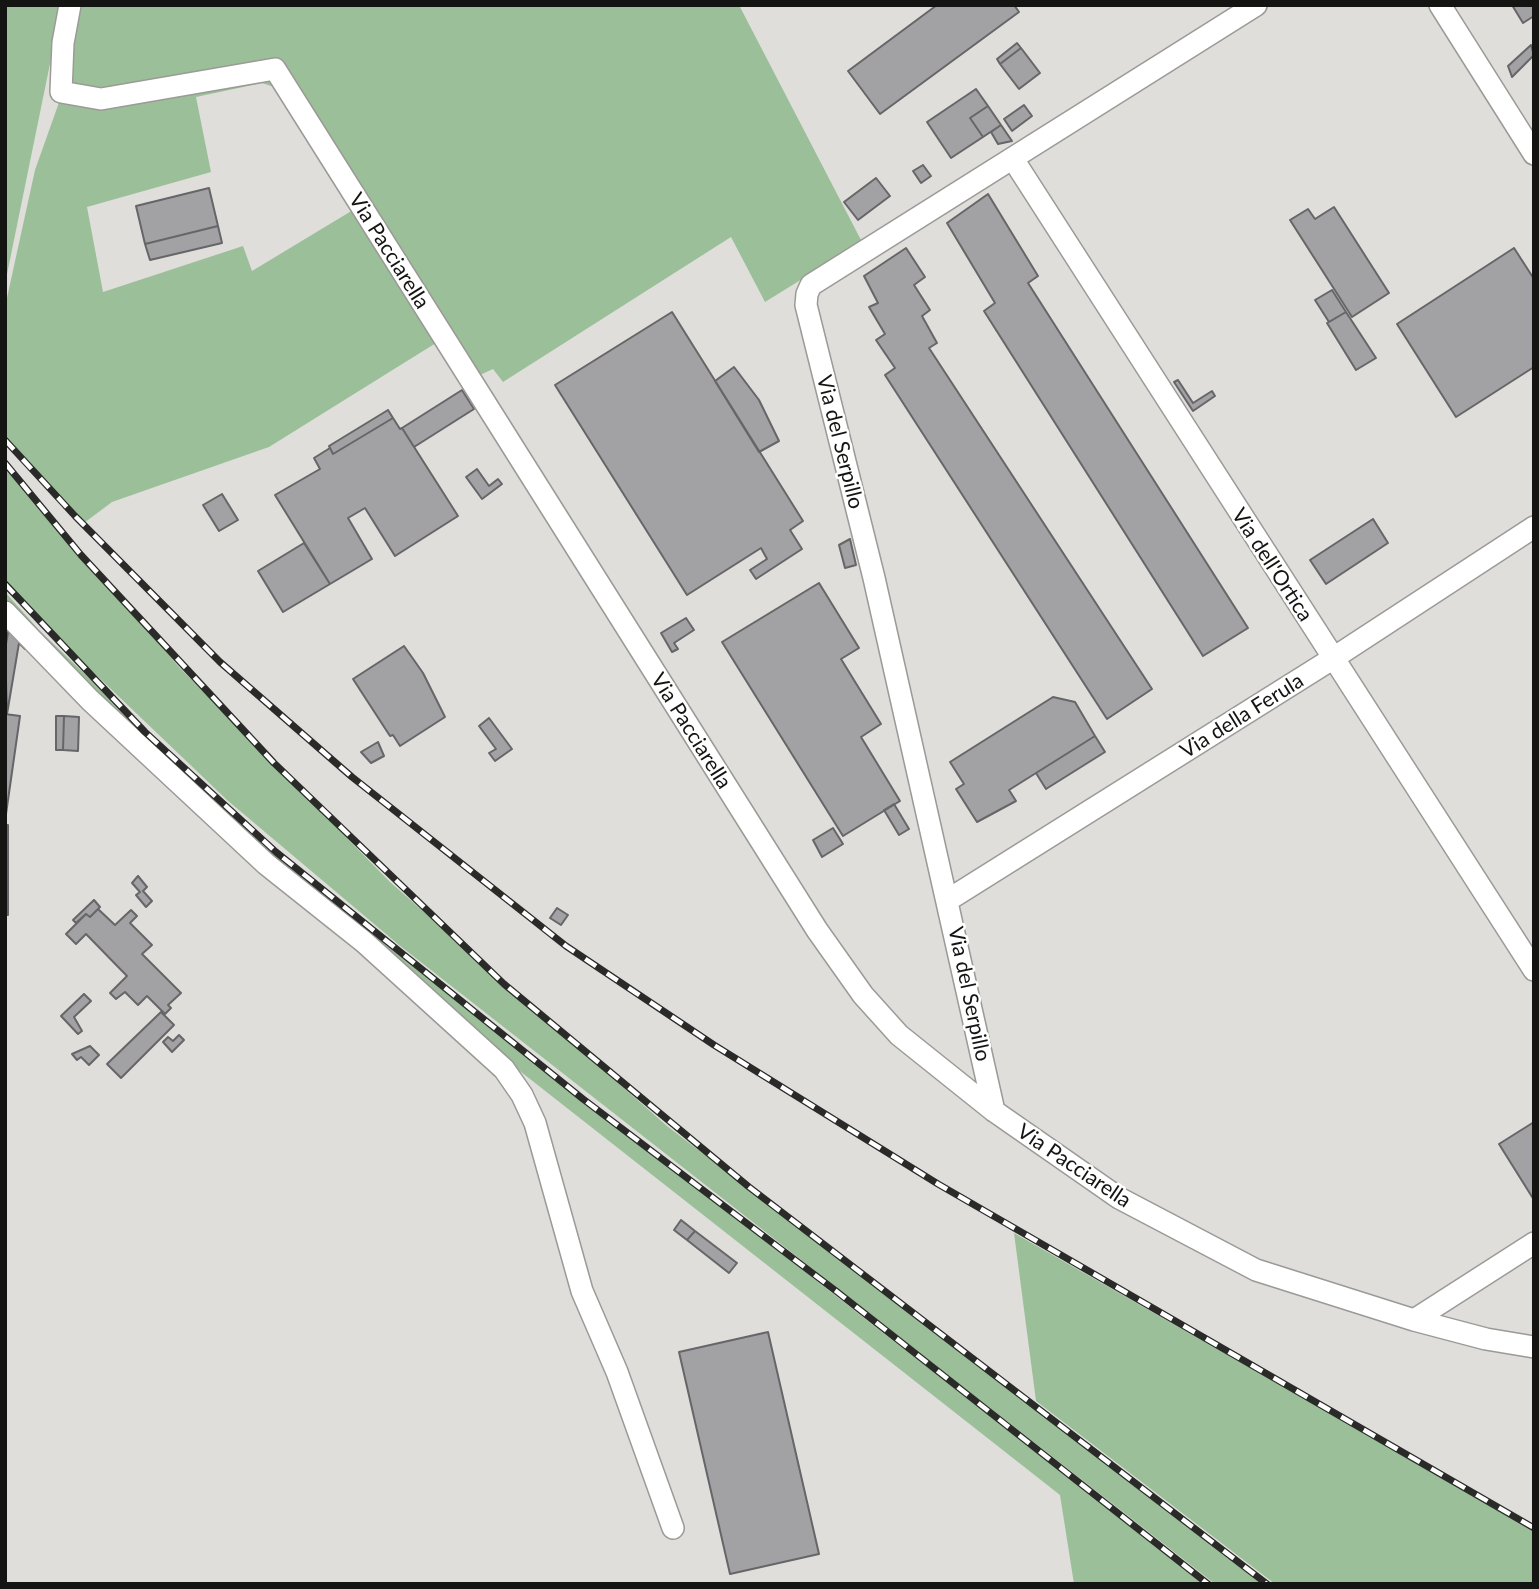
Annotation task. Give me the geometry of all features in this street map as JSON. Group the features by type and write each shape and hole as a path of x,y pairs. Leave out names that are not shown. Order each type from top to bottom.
{"street":[{"name":"Via Pacciarella","path":"70,5 63,43 61,92 101,99 275,69 817,930 863,995 899,1035 994,1111 1119,1198 1256,1270 1414,1320 1486,1339 1534,1347"},
{"name":"Via del Serpillo","path":"994,1111 948,900 806,304 807,294 811,285 1255,5"},
{"path":"1440,5 1534,154"},
{"name":"Via dell'Ortica","path":"1013,159 1534,970"},
{"name":"Via della Ferula","path":"948,900 1332,659 1534,527"},
{"path":"5,612 90,700 267,864 363,942 504,1069 522,1095 536,1123 582,1291 617,1372 673,1528"},
{"path":"1414,1320 1534,1243"}],"green space":[{"path":"5,5 62,5 5,284"},
{"path":"77,5 739,5 862,242 765,302 731,237 503,382 493,369 480,375 452,333 269,447 112,502 84,523 5,436 5,307 35,170 73,63","holes":["262,83 280,89 353,210 252,271 243,246 103,292 87,207 211,172 196,97"]},
{"path":"5,465 180,668 390,882 667,1126 1265,1584 1215,1584 399,945 227,800 45,626 5,581"},
{"path":"5,592 40,631 222,805 394,951 1205,1584 1074,1584 1060,1495 279,882 5,615"},
{"path":"1014,1233 1534,1530 1534,1584 1275,1584 1036,1401"}],"building":[{"path":"937,5 1014,5 1019,12 880,114 848,71"},
{"path":"1512,5 1534,5 1534,16 1523,23"},
{"path":"1017,43 1021,48 1000,64 997,59"},
{"path":"1531,45 1534,55 1512,77 1508,66"},
{"path":"1021,48 1040,73 1019,89 1000,64"},
{"path":"976,89 988,106 970,118 983,137 951,158 927,122"},
{"path":"1024,105 1032,116 1012,131 1004,119"},
{"path":"988,106 1001,125 983,137 970,118"},
{"path":"1001,125 1012,141 998,144 991,132"},
{"path":"923,165 931,176 921,183 913,171"},
{"path":"876,178 890,196 858,220 844,202"},
{"path":"209,188 218,226 145,244 136,206"},
{"path":"988,194 1038,276 1028,283 1248,628 1203,656 984,311 995,303 947,223"},
{"path":"1334,207 1389,293 1352,317 1290,220 1308,209 1315,219"},
{"path":"218,226 222,243 150,260 145,244"},
{"path":"906,248 925,277 914,285 930,310 922,316 937,343 929,348 1152,689 1107,719 885,375 895,368 876,340 885,334 869,307 878,303 864,276"},
{"path":"1514,248 1534,279 1534,367 1456,417 1397,324"},
{"path":"1332,290 1346,312 1329,322 1315,300"},
{"path":"672,312 803,521 790,530 802,549 756,579 750,570 767,559 761,548 687,595 555,385"},
{"path":"1346,312 1376,358 1356,370 1327,323"},
{"path":"734,367 759,400 779,441 759,452 715,381"},
{"path":"1178,380 1193,403 1212,391 1215,396 1193,411 1174,382"},
{"path":"462,390 474,409 414,447 402,428"},
{"path":"388,410 393,418 333,454 329,446"},
{"path":"393,418 458,516 395,556 365,508 348,518 372,559 330,584 275,495 320,469 314,458 330,448 333,454"},
{"path":"477,469 489,486 498,479 502,484 482,499 466,477"},
{"path":"222,494 238,520 219,531 203,505"},
{"path":"1373,519 1388,543 1326,584 1310,560"},
{"path":"850,539 856,565 845,568 839,545"},
{"path":"304,543 330,584 283,612 258,571"},
{"path":"819,583 859,648 841,659 881,724 861,737 900,801 843,836 722,642"},
{"path":"686,618 694,630 674,643 678,649 672,652 661,633"},
{"path":"9,626 29,646 25,649 19,643 7,714 5,650"},
{"path":"404,646 423,673 445,717 400,746 393,735 390,736 353,679"},
{"path":"1053,697 1075,702 1095,736 1009,790 1016,801 977,822 956,789 964,784 950,762"},
{"path":"5,714 20,716 5,821"},
{"path":"56,716 64,716 63,750 56,750"},
{"path":"64,716 79,717 78,751 63,750"},
{"path":"489,718 512,749 495,761 489,753 496,749 479,726"},
{"path":"1095,736 1105,752 1046,789 1036,773"},
{"path":"378,742 384,756 371,763 361,752"},
{"path":"894,804 909,829 899,835 884,810"},
{"path":"8,825 8,915 5,915 5,826"},
{"path":"833,828 843,844 822,857 813,840"},
{"path":"138,876 147,887 143,891 152,901 146,907 136,895 140,892 132,883"},
{"path":"94,900 100,907 90,917 86,914 76,923 73,920"},
{"path":"557,908 568,915 561,925 550,918"},
{"path":"98,909 115,925 131,910 137,916 130,923 152,945 142,954 181,993 168,1005 171,1008 165,1014 147,996 138,1005 125,992 116,999 110,993 127,976 86,934 76,944 66,934 86,914 90,917"},
{"path":"84,994 91,1001 74,1017 82,1031 78,1034 61,1016"},
{"path":"161,1012 174,1025 121,1078 107,1064"},
{"path":"179,1035 184,1040 172,1052 163,1042 168,1037 173,1041"},
{"path":"90,1046 99,1055 89,1065 81,1057 77,1060 72,1054"},
{"path":"1534,1122 1534,1200 1499,1144"},
{"path":"681,1220 695,1231 687,1240 674,1230"},
{"path":"695,1231 737,1263 729,1273 687,1240"},
{"path":"768,1332 819,1554 730,1574 679,1352"}],"railway":[{"path":"5,440 75,516 220,662 352,777 566,946 714,1045 938,1184 1534,1528"},
{"path":"5,463 81,555 274,763 504,984 749,1187 1267,1584"},
{"path":"5,584 145,732 276,852 583,1099 836,1291 1208,1584"}]}
